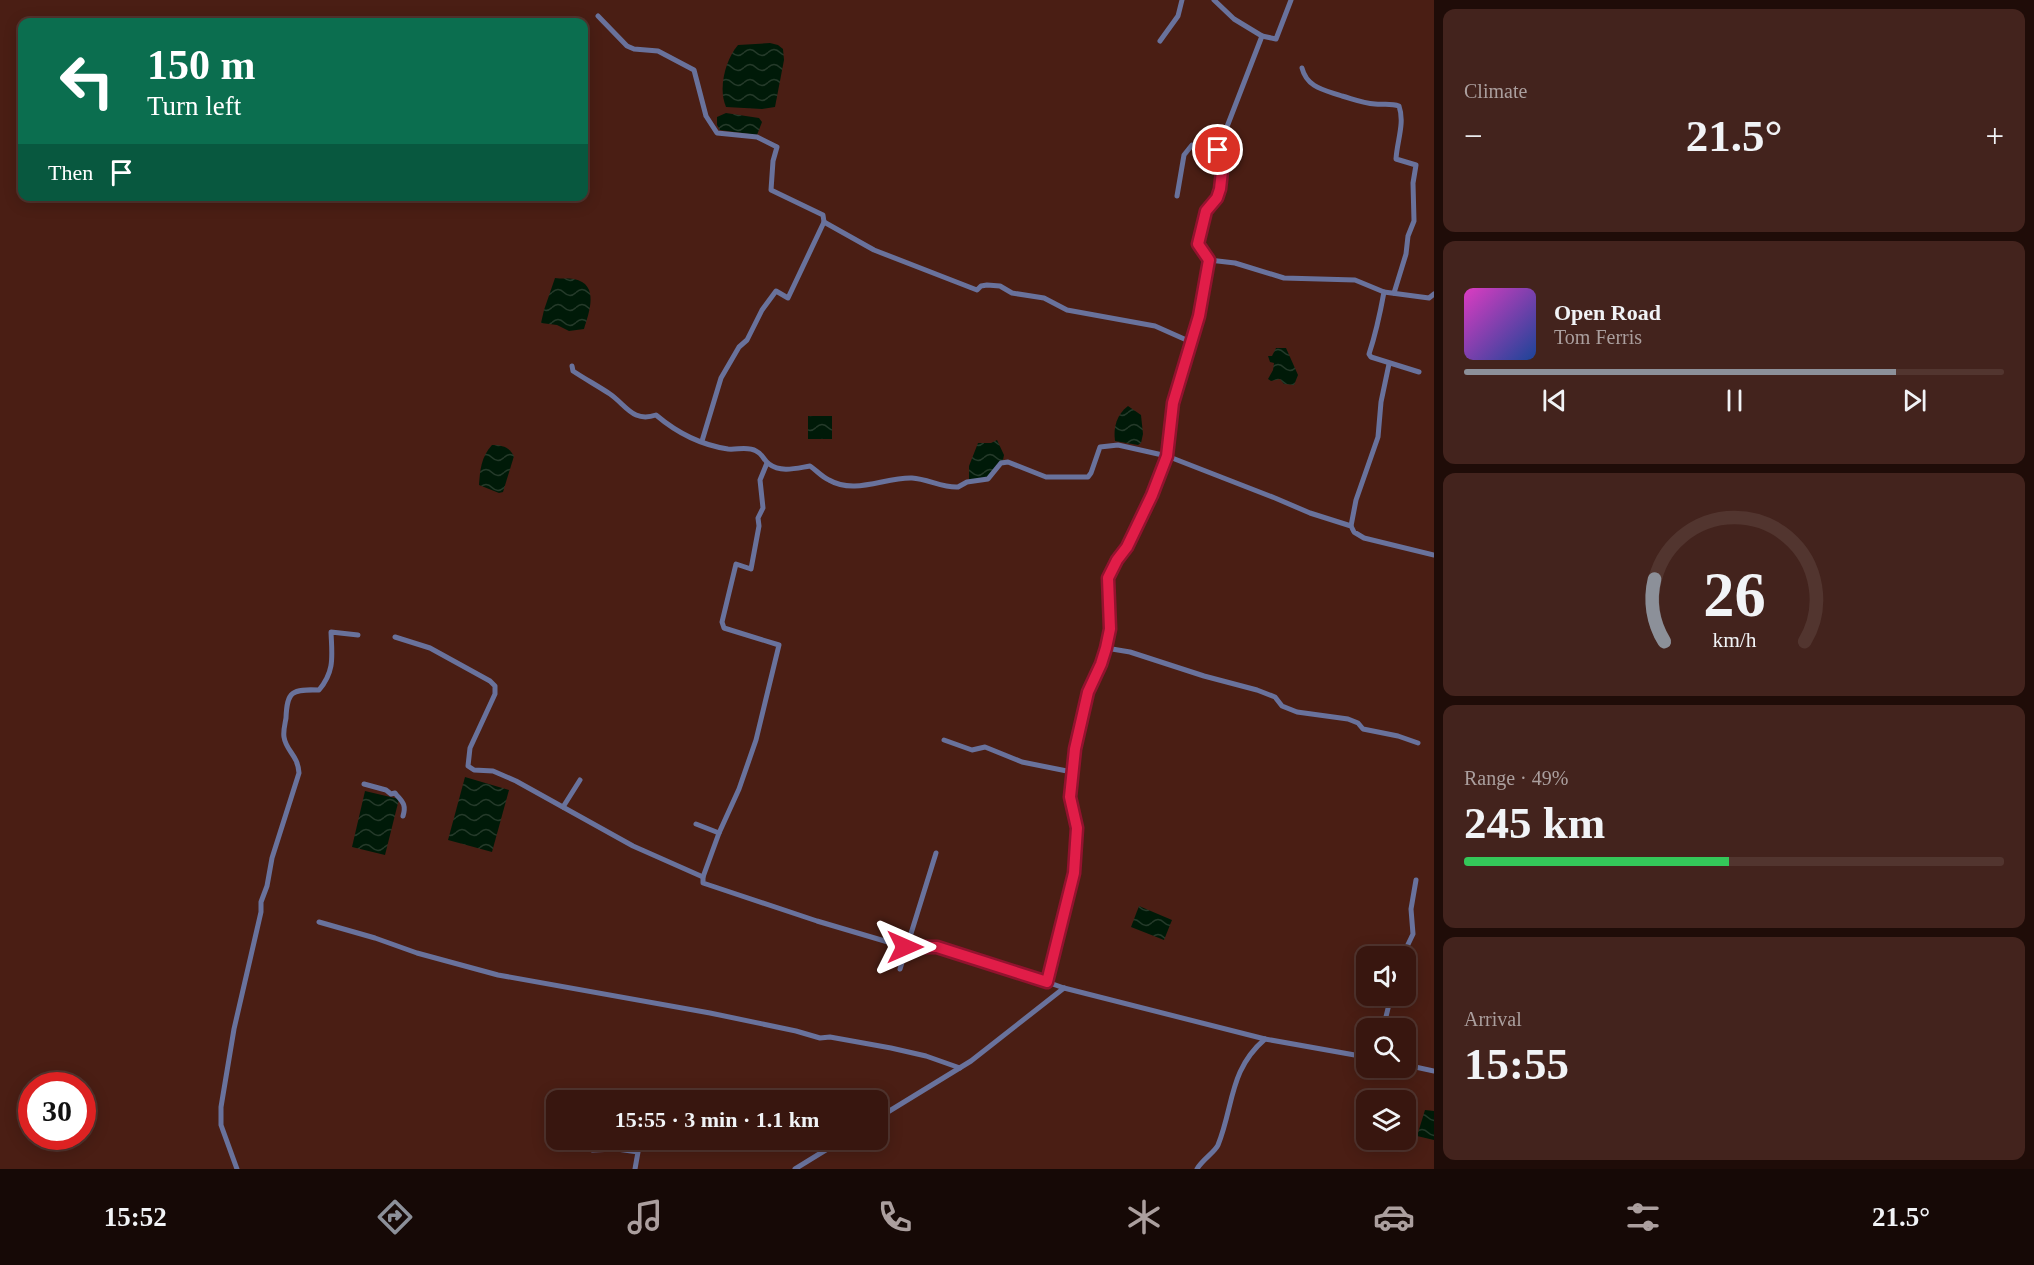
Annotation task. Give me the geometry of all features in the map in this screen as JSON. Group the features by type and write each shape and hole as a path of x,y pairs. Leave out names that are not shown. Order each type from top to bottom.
{"street":[{"path":"1160,41 1178,16 1182,0"},
{"path":"1214,0 1234,19 1262,36 1276,39 1291,0"},
{"path":"598,16 627,46 634,49 658,51 694,70 706,116 717,133 756,137 777,147 773,161 771,190 824,215 824,222 788,298 776,291 721,378 702,441"},
{"path":"1047,982 1074,873 1077,828 1070,797 1072,772 1083,710 1106,648 1110,629 1108,578 1127,547 1152,495 1167,456 1173,403 1199,316 1209,260 1198,244 1206,211 1217,198 1220,189 1222,171 1218,150 1262,36"},
{"path":"1302,68 1310,83 1321,90 1360,102 1377,105 1394,104 1400,109 1402,123 1396,159 1416,165 1412,196 1415,212 1394,293"},
{"path":"1177,196 1184,155 1192,145 1218,150"},
{"path":"824,222 874,250 977,291 981,286 1000,286 1012,292 1044,298 1067,310 1155,326 1191,342"},
{"path":"1209,260 1235,263 1296,280 1355,280 1384,292 1429,298 1434,294"},
{"path":"1384,292 1378,327 1370,354 1373,359 1419,372"},
{"path":"1389,364 1383,391 1378,437 1356,500 1351,526 1354,532 1364,538 1434,555"},
{"path":"572,366 573,371 610,394 622,407 641,417 656,415 682,434 728,449 756,450 767,463 774,467 794,470 810,466 829,480 847,485 866,485 901,478 915,478 954,487 966,482 988,479 1001,463 1008,462 1046,477 1088,477 1100,447 1118,445 1167,456 1310,513 1351,526"},
{"path":"767,463 760,480 763,508 758,518 759,526 751,569 736,564 722,622 724,628 779,645 756,740 739,789 719,833 703,877 703,883 905,947 937,947 1064,988 1264,1039 1356,1055"},
{"path":"237,1169 221,1125 221,1107 234,1029 261,912 261,902 267,886 279,832 299,773 298,762 284,737 287,700 293,694 306,690 319,690 324,684 332,670 331,632 358,635"},
{"path":"394,637 430,648 495,686 495,694 470,748 468,766 474,770 493,771 516,781 633,846 703,877"},
{"path":"1106,648 1130,652 1257,690 1275,697 1282,706 1297,712 1348,719 1358,723 1363,729 1398,736 1418,743"},
{"path":"944,740 972,750 985,747 1022,762 1072,772"},
{"path":"563,807 580,780"},
{"path":"364,784 386,790 391,794 395,793 402,799 405,806 403,816"},
{"path":"696,824 719,833"},
{"path":"900,969 905,947 936,854"},
{"path":"1407,946 1413,934 1411,909 1416,880"},
{"path":"319,922 417,953 498,975 710,1013 820,1038 891,1048 926,1056 960,1068"},
{"path":"888,1112 960,1068 1064,988"},
{"path":"1197,1169 1203,1159 1217,1148 1240,1068 1251,1051 1264,1039"},
{"path":"1416,1067 1434,1071"},
{"path":"624,1150 638,1152 635,1169"},
{"path":"795,1169 826,1150"}],"water":[{"path":"770,43 783,49 784,60 775,107 762,109 726,107 723,92 724,75 733,51 738,45"},
{"path":"726,113 759,118 762,122 757,135 720,130 717,117"},
{"path":"555,278 574,279 587,287 591,300 584,329 569,331 557,325 541,323"},
{"path":"1276,348 1286,348 1298,375 1294,385 1284,384 1280,379 1271,381 1268,379 1274,363 1270,362 1268,356 1272,356"},
{"path":"1128,406 1141,415 1143,434 1141,443 1138,445 1115,441 1117,421"},
{"path":"808,416 832,416 832,439 808,439"},
{"path":"997,440 1004,455 1003,460 988,476 969,480 969,466 978,443 991,443"},
{"path":"492,445 505,447 514,456 503,492 499,493 479,485 483,459"},
{"path":"465,777 509,790 492,852 448,840"},
{"path":"365,791 399,799 385,855 352,847"},
{"path":"1139,906 1172,920 1164,940 1131,927"},
{"path":"1425,1110 1434,1111 1434,1140 1417,1136"}],"route":[{"path":"905,947 937,947 1047,982 1074,873 1077,828 1070,797 1075,749 1088,692 1101,664 1110,629 1108,578 1127,547 1152,495 1167,456 1173,403 1199,316 1203,283 1209,260 1198,244 1206,211 1217,198 1220,189 1222,171 1218,150"}]}
